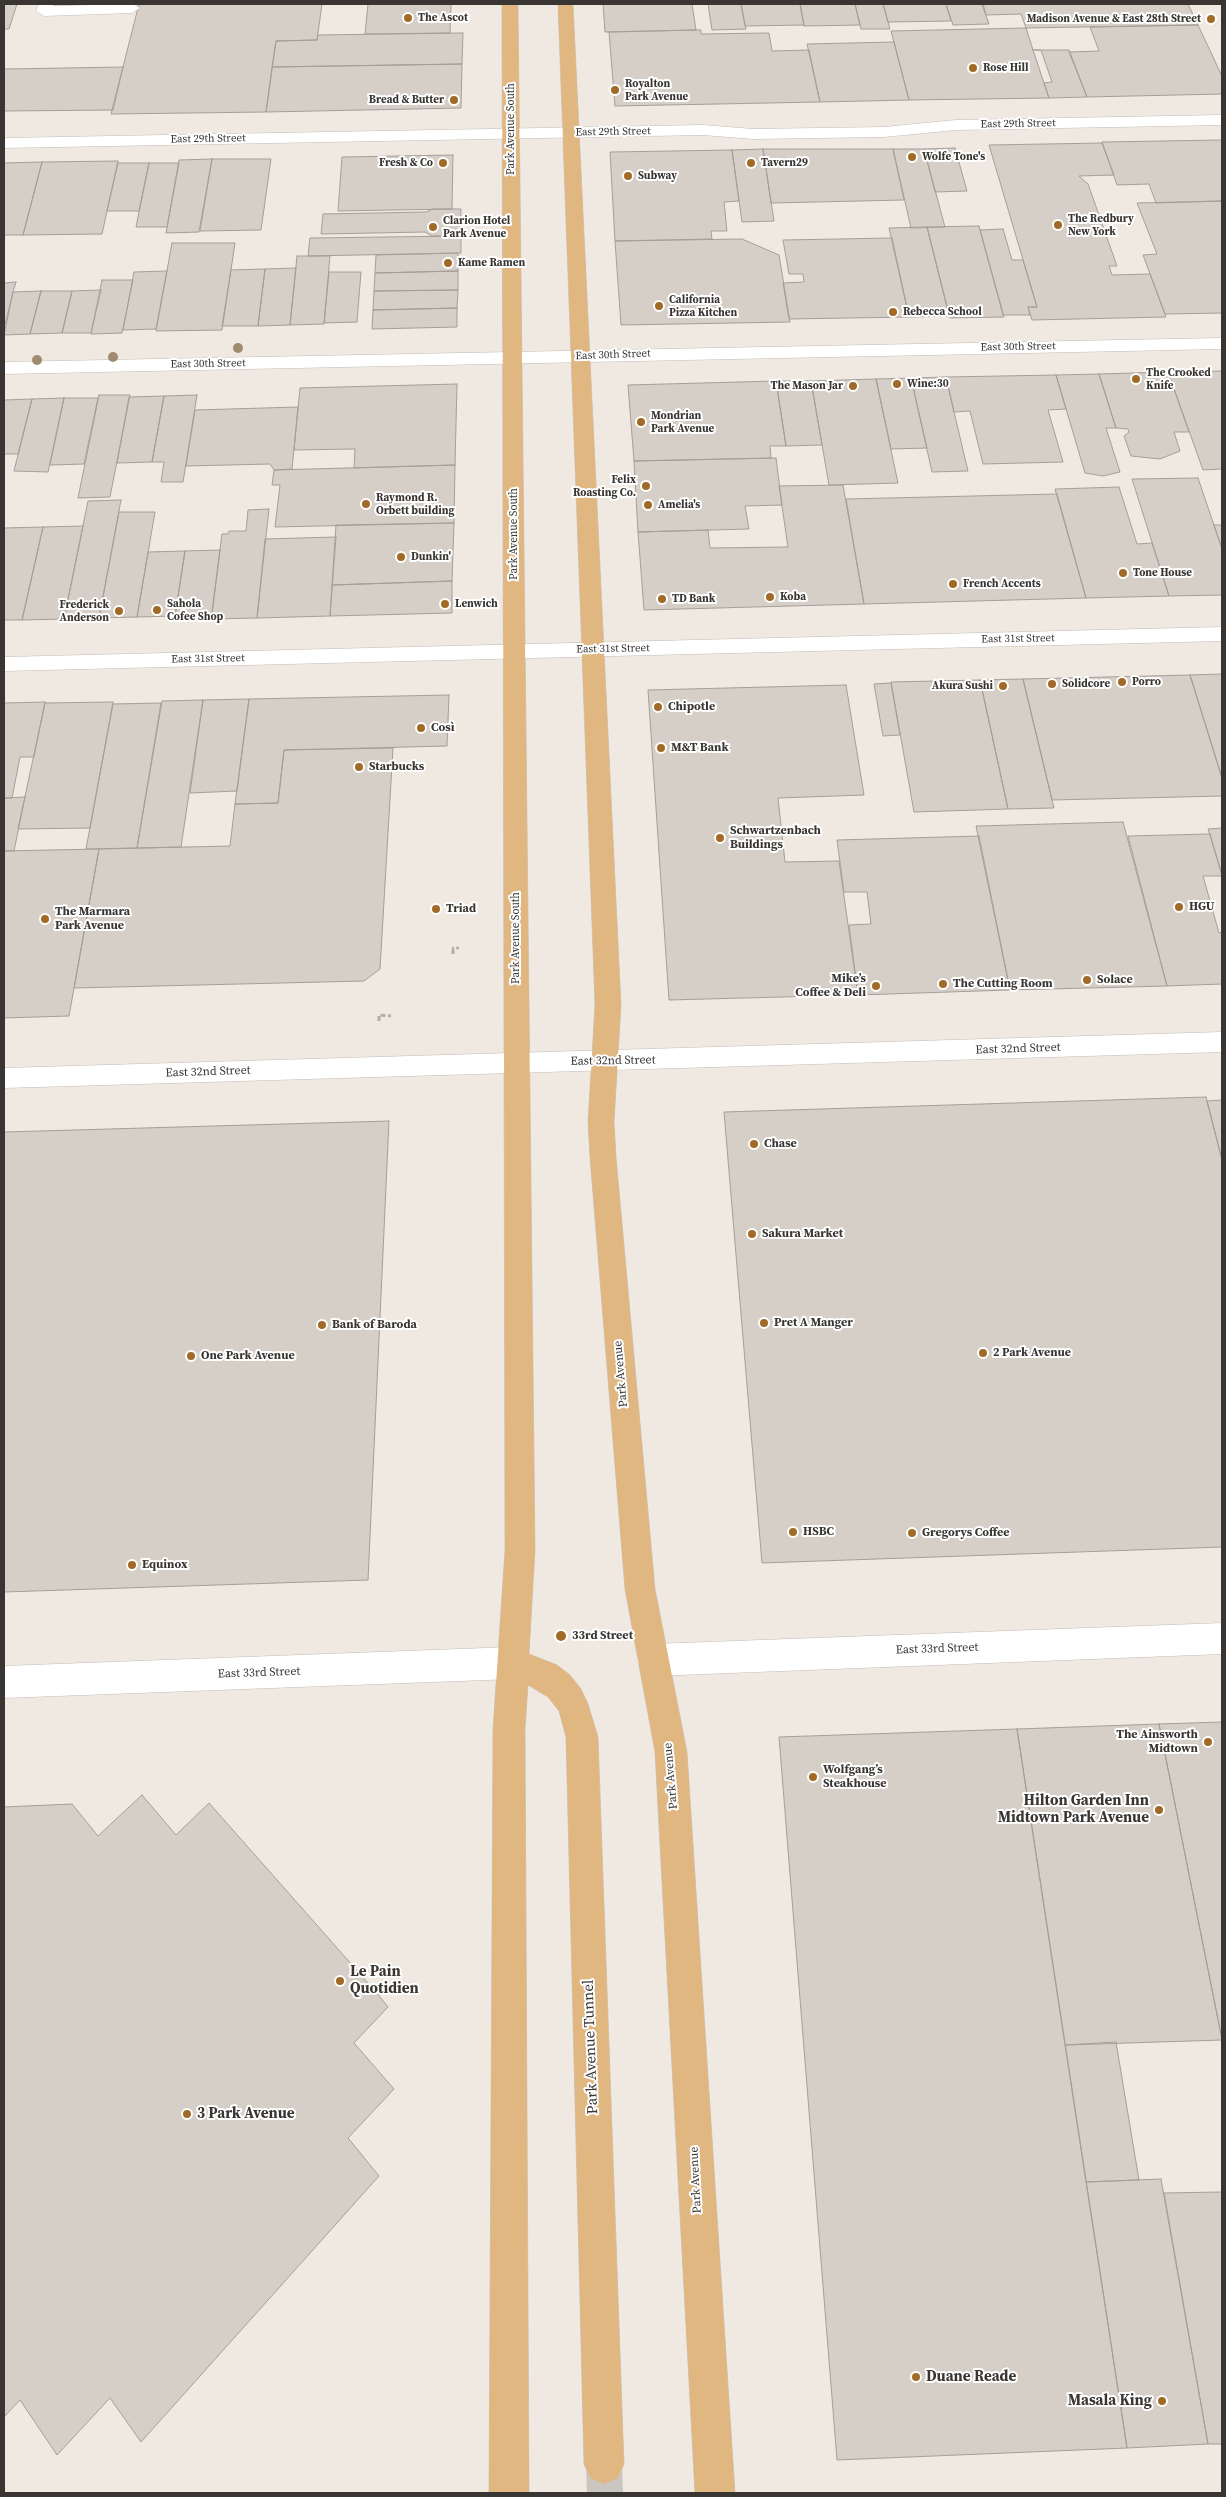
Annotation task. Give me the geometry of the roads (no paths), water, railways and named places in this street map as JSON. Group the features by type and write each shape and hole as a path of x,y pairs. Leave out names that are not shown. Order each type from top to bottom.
{"main road":[{"name":"Park Avenue South","path":"510,4 516,1063"},
{"path":"565,4 608,1005 605,1061"},
{"name":"Park Avenue","path":"605,1061 601,1122 609,1236 640,1589 671,1752 715,2493"},
{"path":"509,2493 509,1729 520,1550 516,1063"},
{"name":"Park Avenue Tunnel","path":"514,1663 546,1676 558,1686 570,1700 577,1716 582,1737 604,2464"}],"street":[{"path":"46,4 44,10 132,8"},
{"name":"East 29th Street","path":"4,143 710,130 753,134 866,132 956,126 1222,120"},
{"name":"East 30th Street","path":"4,368 1222,343"},
{"name":"East 31st Street","path":"4,664 1222,634"},
{"name":"East 32nd Street","path":"4,1078 1222,1042"},
{"name":"East 33rd Street","path":"652,1660 1222,1638"},
{"name":"East 33rd Street","path":"4,1682 514,1663"}],"tunnel":[{"path":"604,2464 605,2493"}],"place":[{"name":"The Ascot","path":"408,18"},
{"name":"Madison Avenue & East 28th Street","path":"1211,19"},
{"name":"Rose Hill","path":"973,68"},
{"name":"Royalton Park Avenue","path":"615,90"},
{"name":"Bread & Butter","path":"454,100"},
{"name":"Wolfe Tone's","path":"912,157"},
{"name":"Fresh & Co","path":"443,163"},
{"name":"Tavern29","path":"751,163"},
{"name":"Subway","path":"628,176"},
{"name":"The Redbury New York","path":"1058,225"},
{"name":"Clarion Hotel Park Avenue","path":"433,227"},
{"name":"Kame Ramen","path":"448,263"},
{"name":"California Pizza Kitchen","path":"659,306"},
{"name":"Rebecca School","path":"893,312"},
{"name":"The Crooked Knife","path":"1136,379"},
{"name":"Wine:30","path":"897,384"},
{"name":"The Mason Jar","path":"853,386"},
{"name":"Mondrian Park Avenue","path":"641,422"},
{"name":"Felix Roasting Co.","path":"646,486"},
{"name":"Raymond R. Orbett building","path":"366,504"},
{"name":"Amelia's","path":"648,505"},
{"name":"Dunkin'","path":"401,557"},
{"name":"Tone House","path":"1123,573"},
{"name":"French Accents","path":"953,584"},
{"name":"Koba","path":"770,597"},
{"name":"TD Bank","path":"662,599"},
{"name":"Lenwich","path":"445,604"},
{"name":"Sahola Cofee Shop","path":"157,610"},
{"name":"Frederick Anderson","path":"119,611"},
{"name":"Porro","path":"1122,682"},
{"name":"Solidcore","path":"1052,684"},
{"name":"Akura Sushi","path":"1003,686"},
{"name":"Chipotle","path":"658,707"},
{"name":"Così","path":"421,728"},
{"name":"M&T Bank","path":"661,748"},
{"name":"Starbucks","path":"359,767"},
{"name":"Schwartzenbach Buildings","path":"720,838"},
{"name":"HGU","path":"1179,907"},
{"name":"Triad","path":"436,909"},
{"name":"The Marmara Park Avenue","path":"45,919"},
{"name":"Solace","path":"1087,980"},
{"name":"The Cutting Room","path":"943,984"},
{"name":"Mike’s Coffee & Deli","path":"876,986"},
{"name":"Chase","path":"754,1144"},
{"name":"Sakura Market","path":"752,1234"},
{"name":"Pret A Manger","path":"764,1323"},
{"name":"Bank of Baroda","path":"322,1325"},
{"name":"2 Park Avenue","path":"983,1353"},
{"name":"One Park Avenue","path":"191,1356"},
{"name":"HSBC","path":"793,1532"},
{"name":"Gregorys Coffee","path":"912,1533"},
{"name":"Equinox","path":"132,1565"},
{"name":"33rd Street","path":"561,1636"},
{"name":"The Ainsworth Midtown","path":"1208,1742"},
{"name":"Wolfgang’s Steakhouse","path":"813,1777"},
{"name":"Hilton Garden Inn Midtown Park Avenue","path":"1159,1810"},
{"name":"Le Pain Quotidien","path":"340,1981"},
{"name":"3 Park Avenue","path":"187,2114"},
{"name":"Duane Reade","path":"916,2377"},
{"name":"Masala King","path":"1162,2401"}]}
